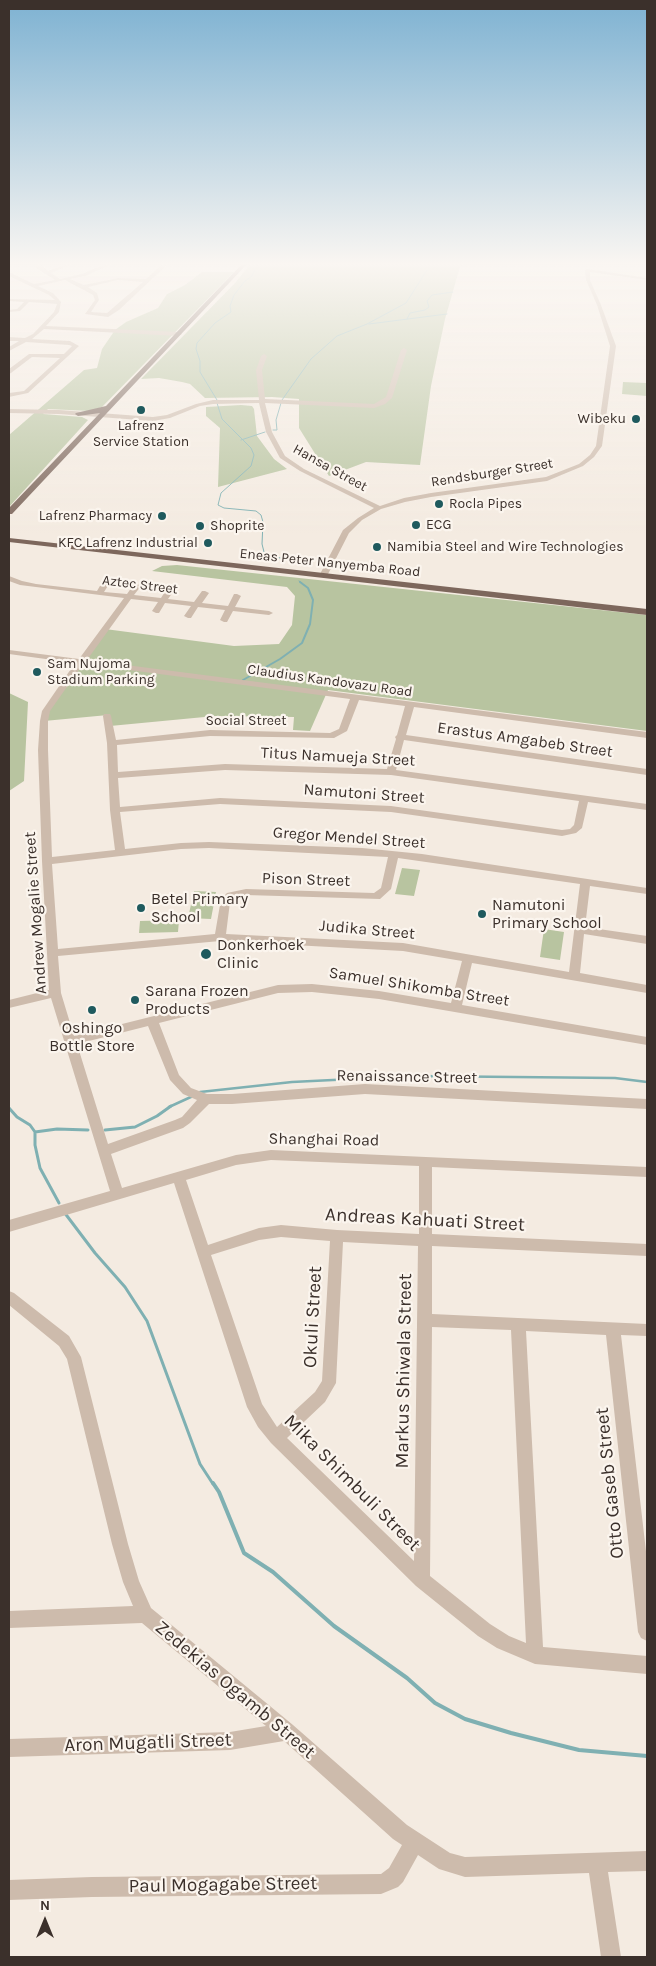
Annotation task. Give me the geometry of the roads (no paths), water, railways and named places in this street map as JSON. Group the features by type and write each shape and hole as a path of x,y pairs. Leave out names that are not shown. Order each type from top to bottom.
{"main road":[{"path":"9,511 34,490 52,471 55,464 159,355"},
{"path":"78,414 101,411 111,405"},
{"path":"78,414 98,418"},
{"name":"Eneas Peter Nanyemba Road","path":"9,540 647,612"}],"street":[{"path":"9,372 31,355 64,356"},
{"path":"98,418 160,418 206,403 262,401 360,406 383,403 389,398 403,355"},
{"name":"Rendsburger Street","path":"323,576 346,532 360,519 378,508 430,495 547,479 581,465 596,452 599,446 612,355"},
{"path":"9,395 26,392 64,356"},
{"name":"Hansa Street","path":"264,356 259,370 262,401 269,432 282,457 302,470 378,508"},
{"path":"9,411 78,414"},
{"path":"36,586 44,577"},
{"name":"Aztec Street","path":"9,578 20,583 36,586 54,588 69,586 98,593 269,613"},
{"path":"98,593 107,581"},
{"path":"14,593 20,583"},
{"name":"Andrew Mogalie Street","path":"117,1194 55,993 43,750 44,720 50,706 137,586"},
{"path":"45,598 54,588"},
{"path":"156,611 171,589"},
{"path":"77,602 85,591"},
{"path":"188,616 205,593"},
{"path":"224,620 237,596"},
{"name":"Claudius Kandovazu Road","path":"9,652 647,735"},
{"name":"Social Street","path":"112,743 210,734 331,736 343,731 355,698"},
{"path":"391,772 410,705"},
{"path":"107,716 112,743 115,776 115,810 120,852"},
{"name":"Erastus Amgabeb Street","path":"400,737 647,772"},
{"name":"Titus Namueja Street","path":"115,776 225,767 391,772 647,807"},
{"name":"Namutoni Street","path":"115,810 220,801 382,809 562,834 574,831 579,826 584,798"},
{"name":"Gregor Mendel Street","path":"47,861 209,844 394,854 647,891"},
{"name":"Pison Street","path":"220,937 225,901 232,895 246,892 376,897 386,889 394,854"},
{"path":"574,975 585,882"},
{"path":"580,930 647,940"},
{"name":"Judika Street","path":"52,953 220,937 379,945 574,975 647,989"},
{"path":"456,1008 468,958"},
{"name":"Samuel Shikomba Street","path":"71,1040 288,988 312,988 369,994 647,1041"},
{"path":"9,1004 55,993"},
{"name":"Renaissance Street","path":"152,1021 174,1077 188,1091 206,1099 232,1099 365,1089 647,1104"},
{"path":"104,1151 179,1124 186,1120 206,1099"},
{"name":"Shanghai Road","path":"9,1226 236,1160 271,1155 647,1172"},
{"name":"Markus Shiwala Street","path":"422,1580 426,1320 426,1162"},
{"name":"Mika Shimbuli Street","path":"178,1176 255,1407 263,1422 276,1438 422,1580 494,1636 512,1647 535,1655 647,1665"},
{"name":"Andreas Kahuati Street","path":"203,1252 270,1232 647,1250"},
{"name":"Okuli Street","path":"276,1438 320,1397 329,1383 337,1236"},
{"name":"Zedekias Ogamb Street","path":"9,1297 64,1342 74,1357 120,1544 131,1582 145,1614 287,1731 400,1832 436,1857 465,1867 647,1861"},
{"path":"426,1320 647,1330"},
{"path":"518,1324 535,1655"},
{"name":"Otto Gaseb Street","path":"613,1328 642,1548 647,1632"},
{"path":"9,1620 145,1614"},
{"name":"Aron Mugatli Street","path":"9,1748 230,1741 287,1731"},
{"name":"Paul Mogagabe Street","path":"9,1890 92,1886 381,1884 391,1880 396,1875 414,1842"},
{"path":"597,1864 611,1957"}],"waterway":[{"path":"198,355 200,372 217,400"},
{"path":"282,400 316,355"},
{"path":"217,403 222,419 242,440"},
{"path":"273,430 277,430 276,420 281,403"},
{"path":"242,440 265,432"},
{"path":"242,440 251,448 254,455 251,466 221,493 218,505 224,508 256,511 261,515 263,522 262,544 264,552 270,556 291,560 297,564"},
{"path":"243,680 280,659 302,643 310,624 313,600 308,588 300,582"},
{"path":"200,1092 292,1082 414,1076 615,1078 647,1082"},
{"path":"171,1106 193,1096"},
{"path":"105,1130 135,1127 157,1116 171,1106"},
{"path":"9,1108 17,1117 30,1125 35,1132"},
{"path":"35,1132 57,1129 88,1130"},
{"path":"35,1132 35,1145 40,1168 59,1203"},
{"path":"64,1212 95,1253 125,1287 147,1321 200,1464 213,1484"},
{"path":"213,1483 219,1492 244,1553 273,1572 334,1626 407,1678 435,1703 465,1719 511,1733 579,1750 647,1756"}],"place":[{"name":"Lafrenz Service Station","path":"141,410"},
{"name":"Wibeku","path":"636,419"},
{"name":"Rocla Pipes","path":"439,504"},
{"name":"Lafrenz Pharmacy","path":"162,516"},
{"name":"ECG","path":"416,525"},
{"name":"Shoprite","path":"200,526"},
{"name":"KFC Lafrenz Industrial","path":"208,543"},
{"name":"Namibia Steel and Wire Technologies","path":"377,547"},
{"name":"Sam Nujoma Stadium Parking","path":"37,672"},
{"name":"Betel Primary School","path":"141,908"},
{"name":"Namutoni Primary School","path":"482,914"},
{"name":"Donkerhoek Clinic","path":"206,954"},
{"name":"Sarana Frozen Products","path":"135,1000"},
{"name":"Oshingo Bottle Store","path":"92,1010"}]}
